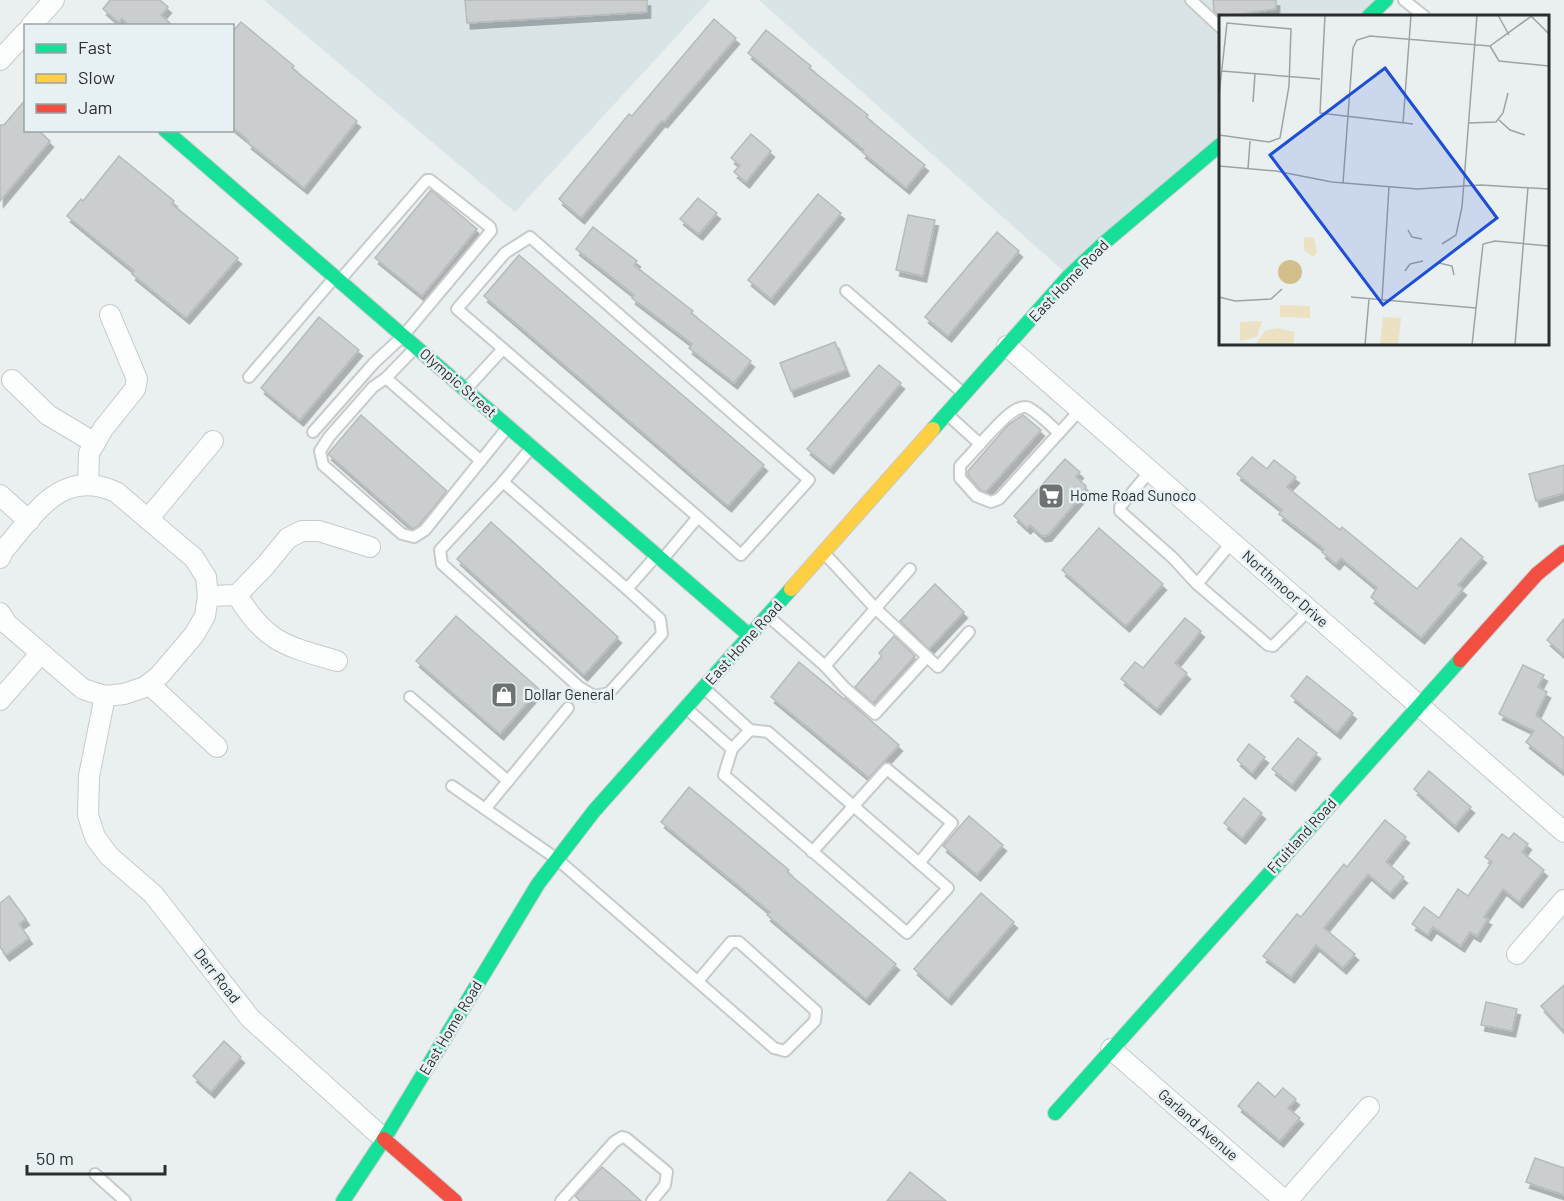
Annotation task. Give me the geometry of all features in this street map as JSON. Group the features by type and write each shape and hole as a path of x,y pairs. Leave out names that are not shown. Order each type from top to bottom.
{"street":[{"path":"36,24 54,0"},
{"path":"1370,15 1386,0"},
{"path":"0,60 24,36"},
{"name":"Olympic Street","path":"167,132 750,636"},
{"name":"East Home Road","path":"343,1201 384,1138 538,884 594,811 825,554 1069,276 1097,249 1219,147"},
{"path":"88,485 89,453 103,429 135,389 136,379 110,315"},
{"name":"Northmoor Drive","path":"1007,346 1564,832"},
{"path":"12,380 48,416 95,443"},
{"path":"148,519 213,441"},
{"path":"0,558 3,551 47,500 64,489 101,485 116,492 195,558 206,577 208,596 205,616 194,635 149,684 124,694 105,696 83,689 7,624 0,613"},
{"path":"0,495 29,521"},
{"path":"208,596 237,595 288,538 302,531 319,531 370,547"},
{"name":"Fruitland Road","path":"1055,1113 1529,583 1551,561 1564,552"},
{"path":"237,595 251,618 263,630 289,647 337,661"},
{"path":"0,700 41,653"},
{"path":"149,684 217,747"},
{"name":"Derr Road","path":"105,696 89,776 88,815 95,837 109,856 153,894 250,1018 455,1201"},
{"path":"1517,954 1564,900"},
{"name":"Garland Avenue","path":"1111,1049 1286,1201"},
{"path":"1286,1201 1369,1107"}],"lane":[{"path":"1191,0 1219,25"},
{"path":"1404,0 1423,15"},
{"path":"249,377 427,180 490,227 490,231 403,336 374,363 313,432"},
{"path":"530,237 809,480 741,555 698,517 457,309 504,253 530,237"},
{"path":"846,291 965,394"},
{"path":"416,347 386,378 373,387 320,451 323,465 402,534 414,537 425,530 509,427"},
{"path":"465,390 503,349"},
{"path":"386,378 481,461"},
{"path":"1059,433 1027,407 1020,406 1012,411 960,466 960,478 976,496 991,502 999,499 1080,410"},
{"path":"947,414 980,444"},
{"path":"503,482 660,619 663,634 609,693 594,696 579,687 442,564 440,550 503,482 531,447"},
{"path":"1150,471 1120,507 1120,512 1173,558 1197,584 1268,645 1273,646 1309,610"},
{"path":"627,589 698,517"},
{"path":"1197,584 1232,542"},
{"path":"825,554 875,608 938,668 969,632"},
{"path":"825,666 910,569"},
{"path":"768,615 875,714 927,657"},
{"path":"704,688 750,730 768,732 948,888 907,933 724,775 732,749 750,730"},
{"path":"410,697 508,781"},
{"path":"484,809 568,708"},
{"path":"686,708 732,749"},
{"path":"812,852 887,769 952,824 919,863"},
{"path":"452,786 557,859 774,1048 785,1050 815,1021 816,1011 740,942 731,942 698,981"},
{"path":"561,1201 614,1142 622,1137 667,1172 665,1185 652,1201"},
{"path":"96,1174 125,1201"}],"shaded area":[{"path":"264,0 710,0 515,212"},
{"path":"759,0 1386,0 1370,15 1219,15 1219,146 1069,276"}],"building":[{"path":"110,0 160,0 168,7 161,15 171,24 127,24 122,19 119,23 103,9"},
{"path":"465,0 647,0 647,12 467,23"},
{"path":"1213,0 1276,0 1276,9 1219,16 1214,11"},
{"path":"714,19 736,38 664,122 662,120 581,218 559,199 629,114 632,116"},
{"path":"241,22 294,66 292,68 357,121 304,188 248,143 249,141 234,129 234,30"},
{"path":"766,30 925,165 906,188 748,53"},
{"path":"24,101 24,132 40,132 50,141 0,201 0,125 4,125"},
{"path":"751,134 771,151 746,182 734,172 740,165 731,158"},
{"path":"119,156 174,201 172,204 238,258 186,318 132,274 134,271 67,216 81,199 83,201"},
{"path":"431,190 477,229 422,296 375,258"},
{"path":"818,194 841,213 771,299 748,280"},
{"path":"698,198 717,213 699,234 680,219"},
{"path":"908,215 935,220 923,276 896,270"},
{"path":"593,227 637,261 634,265 693,311 691,313 751,361 734,383 689,348 692,344 632,298 634,295 576,249"},
{"path":"997,232 1019,251 948,336 925,317"},
{"path":"519,255 764,465 728,506 484,296"},
{"path":"319,317 359,350 300,420 261,388"},
{"path":"835,342 846,370 791,391 780,363"},
{"path":"879,365 901,383 830,468 807,449"},
{"path":"361,415 447,491 419,525 413,529 328,454"},
{"path":"1023,415 1041,430 986,492 980,490 968,475 968,471 1008,425"},
{"path":"1252,457 1267,469 1274,460 1296,477 1287,487 1340,530 1342,527 1417,589 1461,538 1483,557 1458,585 1463,589 1421,638 1371,597 1377,588 1341,558 1336,564 1322,552 1324,549 1279,514 1282,510 1237,474"},
{"path":"1065,459 1080,472 1076,477 1086,486 1085,492 1048,535 1042,536 1030,525 1027,528 1014,516"},
{"path":"1564,465 1564,493 1536,501 1529,474"},
{"path":"491,522 618,637 584,675 457,559"},
{"path":"1099,528 1163,584 1126,626 1062,570"},
{"path":"935,584 964,612 929,649 900,621"},
{"path":"456,616 539,689 500,734 416,661"},
{"path":"1185,618 1201,631 1175,663 1187,673 1157,709 1121,679 1135,662 1143,668"},
{"path":"1564,619 1564,655 1547,640"},
{"path":"894,636 915,656 873,703 855,687 882,656 879,653"},
{"path":"799,662 899,745 869,778 771,697"},
{"path":"1523,665 1544,675 1538,687 1547,692 1536,715 1564,738 1564,772 1526,742 1534,731 1499,714"},
{"path":"1307,676 1353,713 1337,733 1291,696"},
{"path":"1298,738 1317,753 1292,785 1272,769"},
{"path":"1249,744 1265,757 1252,773 1237,760"},
{"path":"1429,771 1471,807 1455,826 1414,789"},
{"path":"689,787 789,870 787,872 896,964 866,999 767,915 770,912 661,822"},
{"path":"1244,798 1262,813 1242,838 1224,823"},
{"path":"969,816 1003,845 977,875 943,846"},
{"path":"1385,820 1406,837 1386,862 1404,877 1390,893 1368,874 1324,928 1355,954 1343,968 1316,945 1291,977 1263,956 1297,914 1301,917 1344,864 1347,867"},
{"path":"1514,833 1528,844 1522,852 1544,870 1519,902 1503,889 1484,917 1488,919 1477,936 1470,932 1461,946 1433,927 1428,935 1412,924 1424,907 1439,918 1458,889 1468,896 1492,862 1485,857 1502,834 1509,839"},
{"path":"981,893 1014,922 948,999 914,969"},
{"path":"9,896 26,919 19,924 29,938 6,955 0,947 0,903"},
{"path":"1564,985 1564,1031 1541,1006"},
{"path":"1486,1002 1517,1009 1512,1031 1481,1025"},
{"path":"224,1041 241,1057 211,1092 193,1076"},
{"path":"1258,1082 1275,1097 1283,1088 1296,1099 1288,1108 1300,1118 1280,1141 1238,1106"},
{"path":"1535,1158 1564,1168 1564,1195 1526,1182"},
{"path":"602,1167 641,1201 580,1201 575,1196"},
{"path":"910,1172 946,1201 887,1201"}],"traffic: fast":[{"path":"1370,15 1386,0"},
{"path":"167,132 750,636"},
{"path":"933,429 1069,276 1104,243 1219,146"},
{"path":"343,1201 384,1139 538,884 594,811 791,589"},
{"path":"1055,1113 1460,660"}],"traffic: slow":[{"path":"791,589 933,429"}],"traffic: jam":[{"path":"1460,660 1537,574 1564,552"},
{"path":"384,1139 455,1201"}],"place":[{"name":"Home Road Sunoco","path":"1051,496"},
{"name":"Dollar General","path":"504,695"}]}
